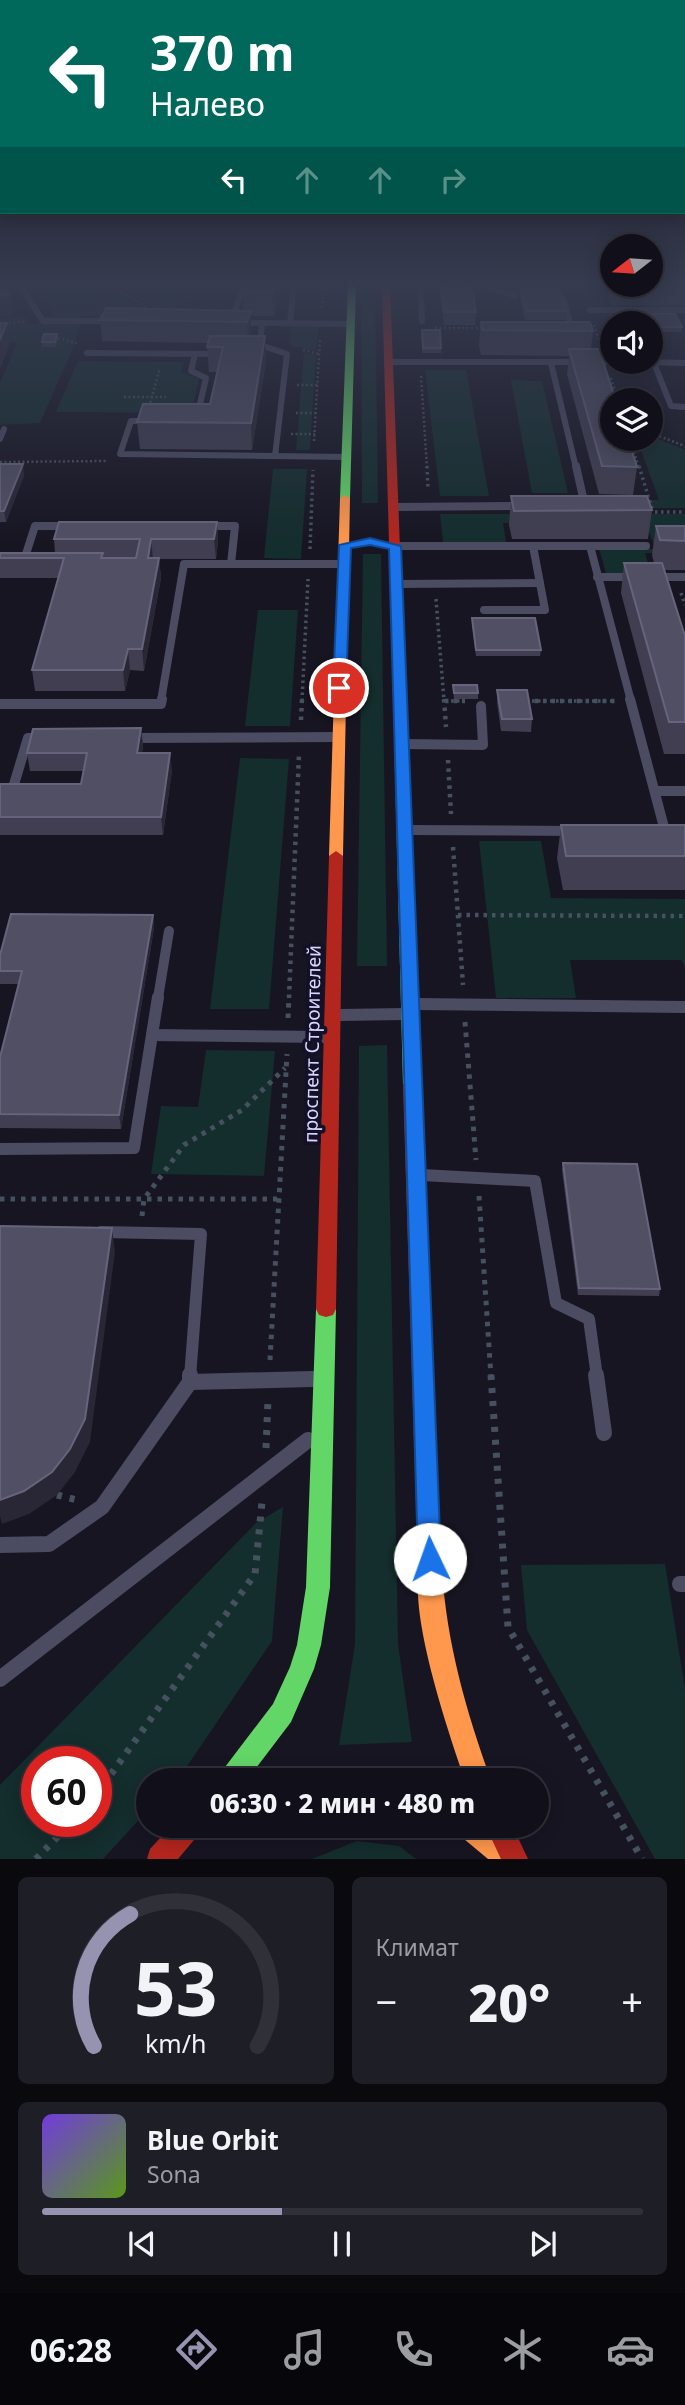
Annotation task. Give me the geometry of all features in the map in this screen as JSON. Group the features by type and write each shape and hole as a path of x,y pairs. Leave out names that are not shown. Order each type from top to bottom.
{"main road":[{"name":"проспект Строителей","path":"240,1768 277,1723 302,1675 313,1634 324,1427 334,1037 337,737 345,564 351,544 352,507 347,457 349,371"},
{"path":"390,371 388,545 396,584 432,1621 451,1708 474,1768"},
{"path":"160,1859 179,1838"},
{"path":"484,1838 506,1859"},
{"path":"504,1838 515,1859"}],"lane":[{"path":"191,371 206,378 195,421"},
{"path":"275,456 285,371"},
{"path":"553,371 585,506 572,506"},
{"path":"658,374 671,407 685,407"},
{"path":"158,421 131,421 120,454 347,457"},
{"path":"0,439 4,429"},
{"path":"388,508 533,506"},
{"path":"0,557 25,557 35,526 75,526"},
{"path":"195,526 235,526 231,564"},
{"path":"388,545 646,547"},
{"path":"484,610 545,610 533,546"},
{"path":"590,546 655,790 670,831 651,831"},
{"path":"0,704 161,704 184,564 345,564"},
{"path":"597,577 685,577"},
{"path":"396,584 540,583"},
{"path":"401,744 483,745 481,706"},
{"path":"124,738 337,737"},
{"path":"0,791 12,791 29,738 56,738"},
{"path":"655,790 685,791"},
{"path":"404,830 585,831"},
{"path":"0,1149 134,1148 169,931"},
{"path":"334,1015 464,1004 685,1007"},
{"path":"152,1035 334,1037"},
{"path":"415,1175 535,1181 556,1303 589,1319 604,1433"},
{"path":"0,1545 49,1544 102,1507 190,1382 201,1234 89,1232"},
{"path":"190,1382 325,1379"},
{"path":"0,1679 324,1427"}],"path":[{"path":"145,421 159,371"},
{"path":"112,1773 255,1574 265,1474 288,1036 318,371"},
{"path":"421,371 430,506"},
{"path":"124,397 166,397"},
{"path":"663,438 685,446"},
{"path":"634,451 653,512"},
{"path":"641,512 685,512"},
{"path":"435,583 508,1627 642,1859"},
{"path":"444,701 471,701"},
{"path":"524,701 631,701"},
{"path":"458,915 685,916"},
{"path":"289,976 299,976"},
{"path":"140,1233 144,1199 184,1145 242,1110 286,1068"},
{"path":"0,1199 278,1199"},
{"path":"36,1859 57,1837"}],"green space":[{"path":"5,371 63,371 40,423 0,425 0,383"},
{"path":"74,371 181,371 199,379 191,413 56,412"},
{"path":"303,371 315,371 310,450 296,450"},
{"path":"361,371 376,371 378,503 362,503"},
{"path":"425,371 466,371 489,496 440,496"},
{"path":"511,380 542,381 568,493 532,493"},
{"path":"663,441 685,450 685,508 596,508 593,500 659,500 641,451 663,451"},
{"path":"273,469 307,469 301,559 264,558"},
{"path":"440,514 685,514 685,553 645,553 651,573 606,573 599,549 655,549 646,523 503,523 506,542 443,542"},
{"path":"363,554 381,554 387,966 357,966"},
{"path":"258,610 298,610 290,726 245,726"},
{"path":"240,758 289,759 269,1009 210,1009"},
{"path":"479,841 541,841 551,898 685,899 685,968 682,960 570,960 576,998 496,998"},
{"path":"387,1045 398,1644 412,1742 339,1745 355,1644 359,1046"},
{"path":"206,1050 275,1051 264,1176 151,1174 161,1106 198,1107"},
{"path":"283,1507 272,1641 185,1768 136,1768 136,1823 103,1859 0,1859 0,1785 21,1764 21,1837 112,1837 112,1746 38,1746 256,1523"},
{"path":"665,1564 685,1689 685,1859 655,1859 527,1630 521,1565"},
{"path":"357,1841 399,1846 416,1859 312,1859"}],"building":[{"path":"218,371 259,371 251,423 137,422 143,404 210,404"},
{"path":"575,371 600,371 600,374 607,374 612,388 600,388 600,451 632,451 637,467 602,466"},
{"path":"0,464 23,464 4,511 0,511"},
{"path":"511,496 647,496 652,510 514,511"},
{"path":"59,522 217,522 214,539 151,539 148,558 159,558 142,649 128,649 123,670 32,670 64,558 0,558 0,553 103,553 101,558 136,558 140,539 54,539"},
{"path":"656,526 685,526 685,541 660,540"},
{"path":"624,563 662,563 685,636 685,722 669,722"},
{"path":"472,618 535,618 541,650 476,650"},
{"path":"453,685 477,685 478,693 454,693"},
{"path":"497,690 527,690 532,719 502,719"},
{"path":"141,728 137,753 170,753 161,817 0,817 0,784 81,784 87,753 27,753 33,729"},
{"path":"561,825 685,825 685,856 566,856"},
{"path":"11,914 153,915 119,1115 0,1114 0,1057 22,971 0,971 0,955"},
{"path":"563,1163 637,1164 660,1289 579,1288"},
{"path":"0,1226 112,1228 85,1419 70,1449 52,1472 24,1491 0,1500"}],"traffic: fast":[{"path":"345,498 349,371"},
{"path":"398,655 412,1084"},
{"path":"240,1768 282,1713 302,1669 309,1645 318,1587 326,1309"}],"traffic: slow":[{"path":"336,856 345,498"},
{"path":"430,1571 439,1653 474,1768"},
{"path":"484,1838 506,1859"}],"traffic: jam":[{"path":"389,371 398,655"},
{"path":"326,1309 336,856"},
{"path":"412,1084 430,1571"},
{"path":"160,1859 179,1838"},
{"path":"504,1838 515,1859"}],"route":[{"path":"339,688 345,545 370,542 395,546 423,1427 430,1559"}]}
